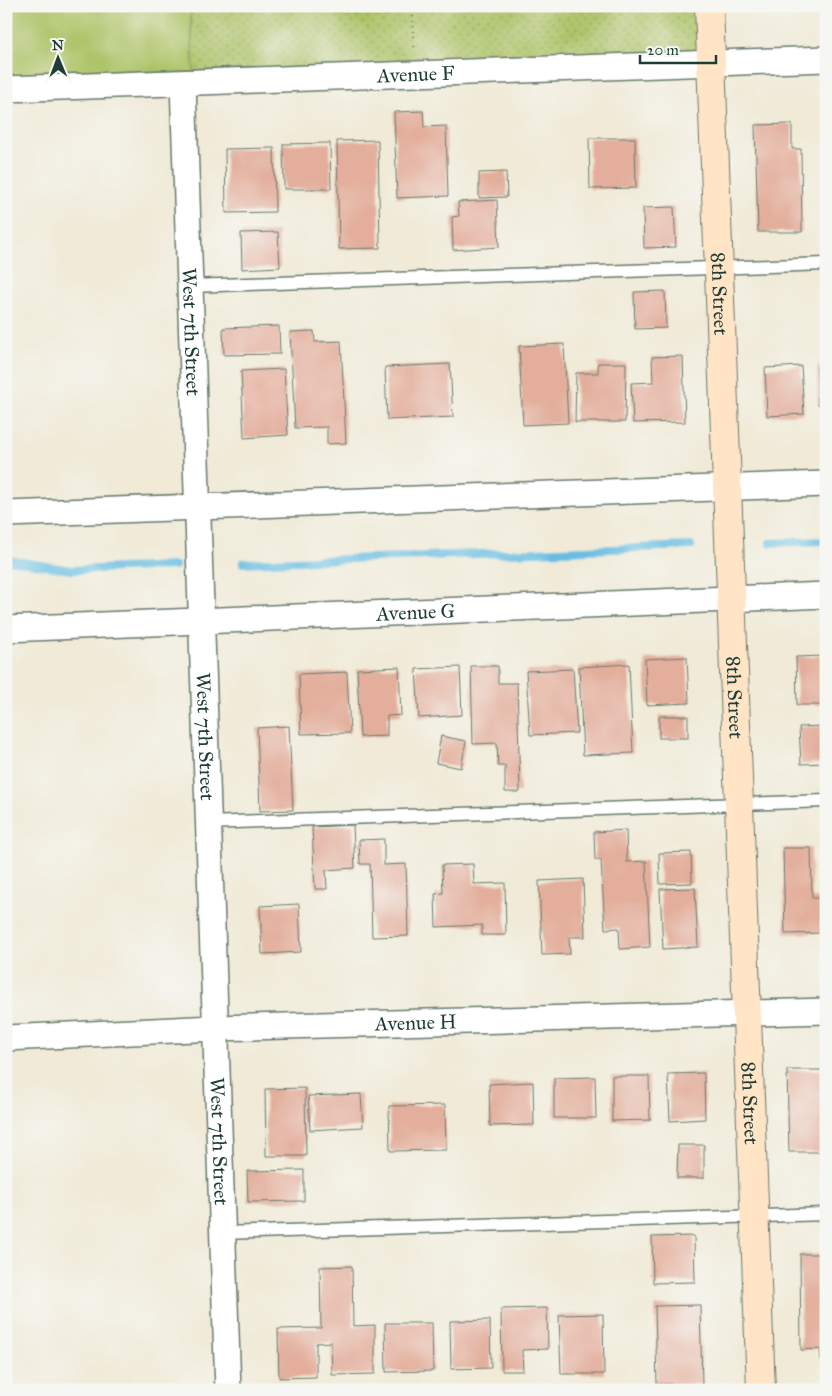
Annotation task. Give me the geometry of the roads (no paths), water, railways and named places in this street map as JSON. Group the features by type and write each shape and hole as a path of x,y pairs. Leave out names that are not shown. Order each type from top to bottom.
{"street":[{"name":"8th Street","path":"709,6 761,1390"},
{"name":"Avenue F","path":"6,90 826,59"},
{"name":"West 7th Street","path":"183,83 228,1390"},
{"path":"6,514 826,484"},
{"name":"Avenue G","path":"6,628 826,595"},
{"name":"Avenue H","path":"6,1038 215,1028 826,1011"}],"lane":[{"path":"190,286 826,264"},
{"path":"208,823 826,801"},
{"path":"222,1233 826,1214"}],"waterway":[{"path":"770,543 826,541"},
{"path":"243,563 691,546"},
{"path":"6,562 10,560 71,570 175,566"}]}
